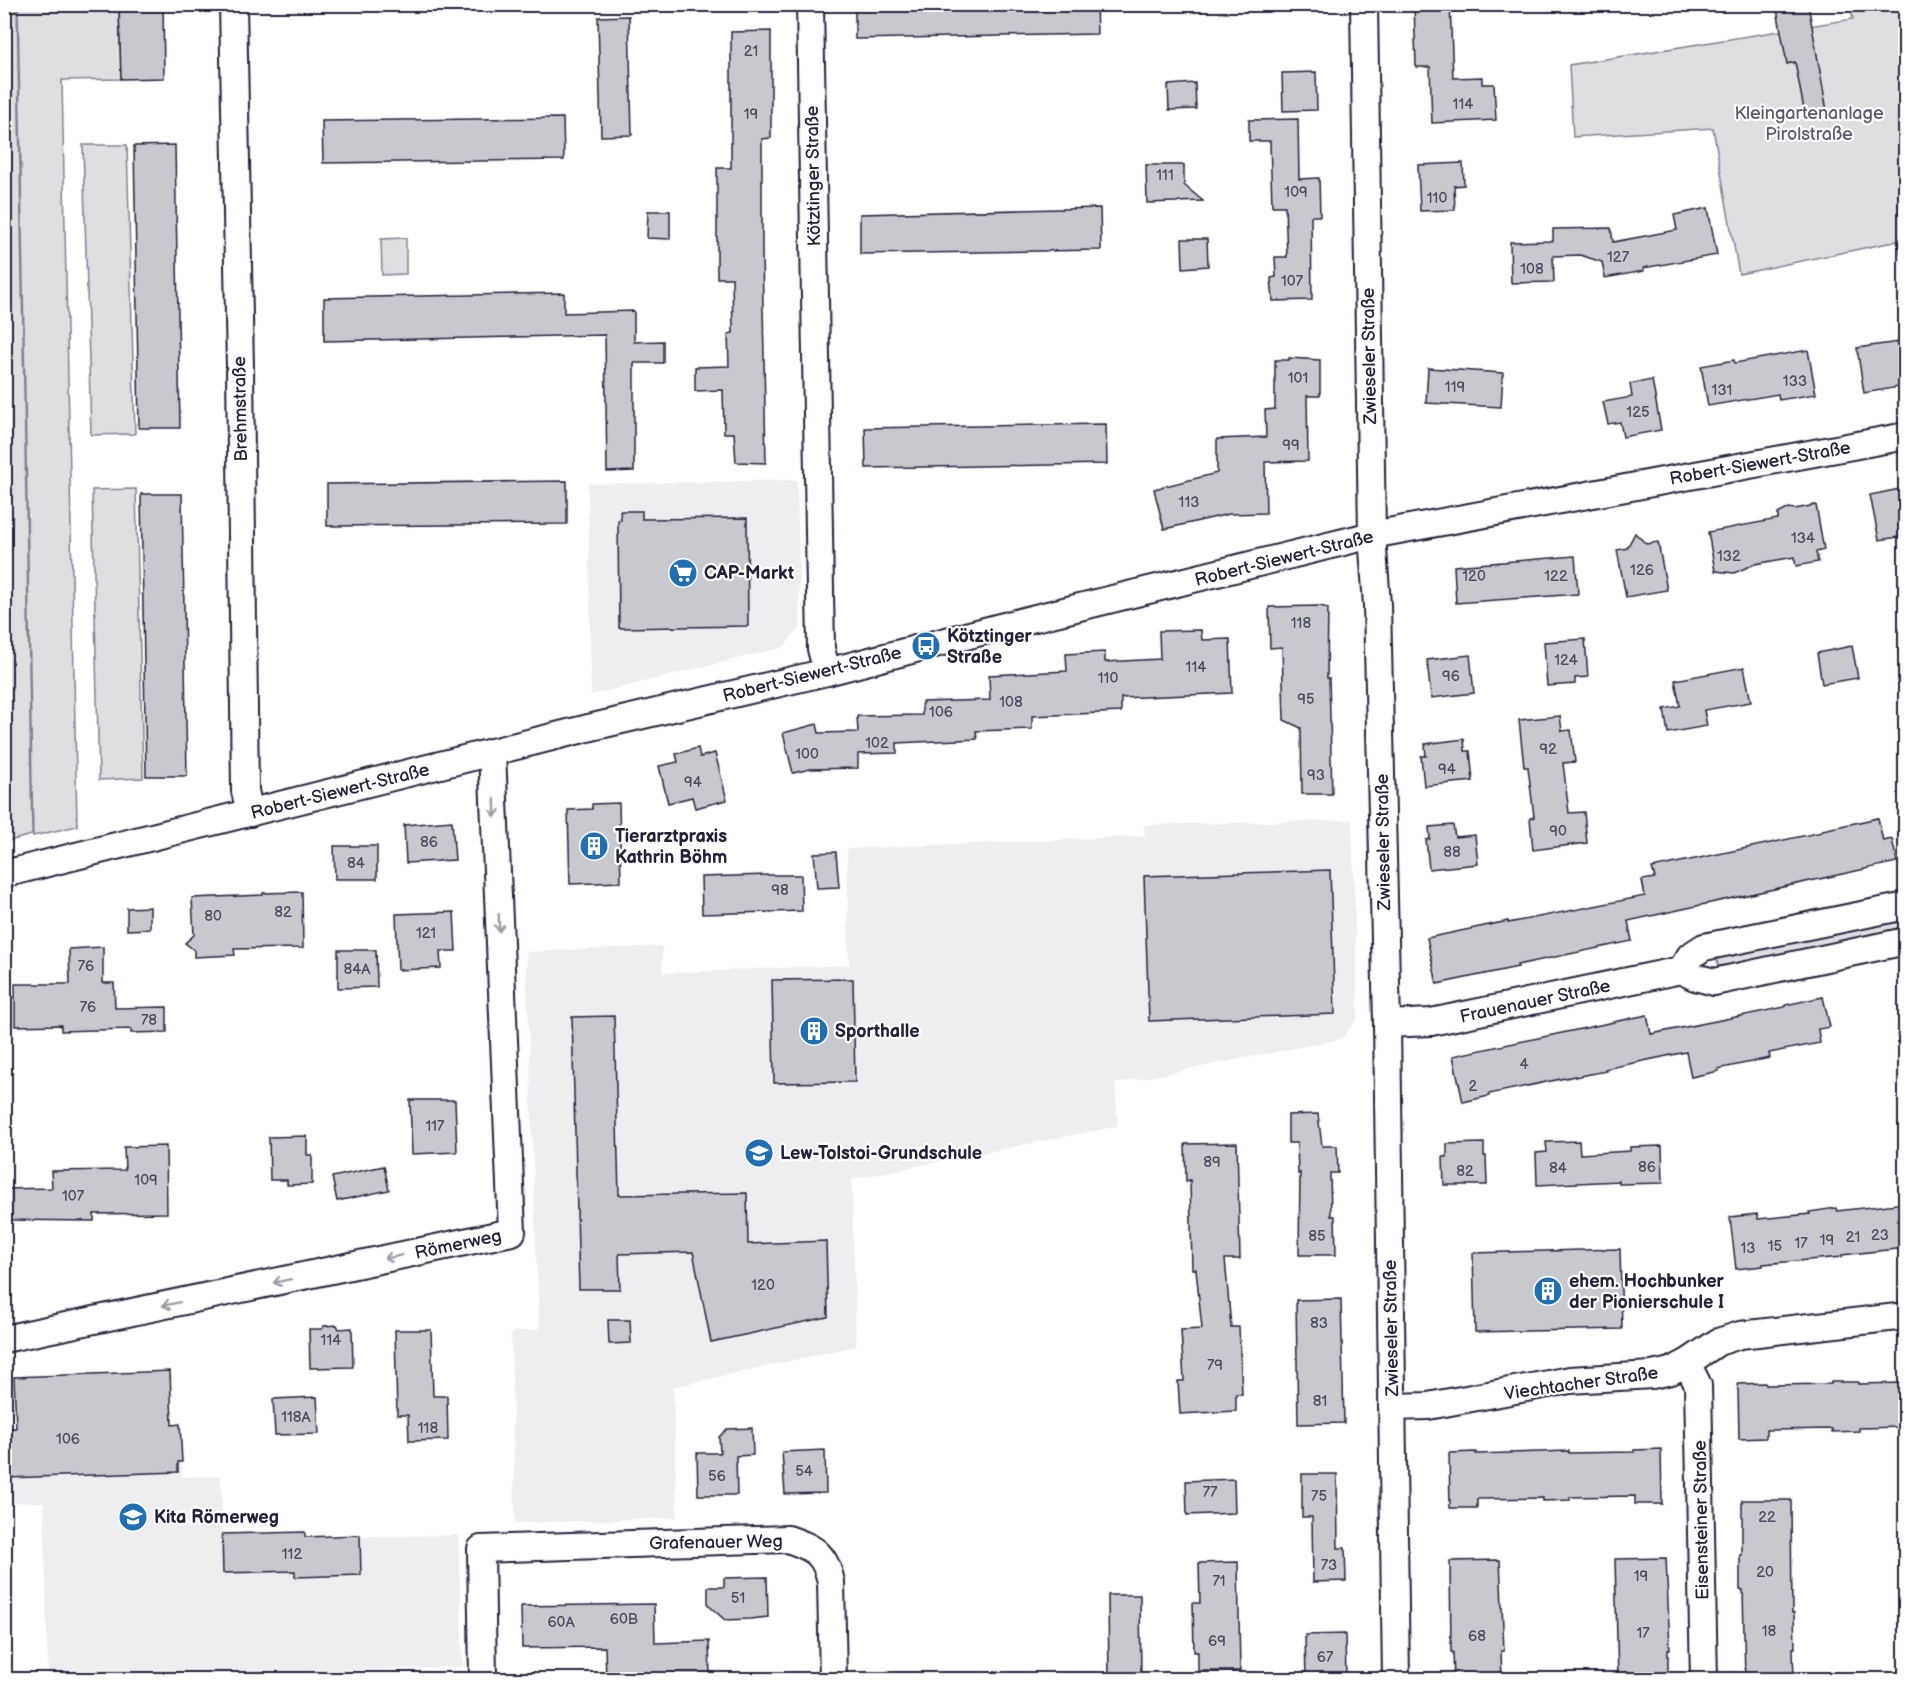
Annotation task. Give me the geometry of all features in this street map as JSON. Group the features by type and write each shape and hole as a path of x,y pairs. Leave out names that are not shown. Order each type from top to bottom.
{"street":[{"name":"Brehmstraße","path":"233,4 240,369 244,791 250,813"},
{"name":"Kötztinger Straße","path":"810,4 821,649 827,672"},
{"name":"Zwieseler Straße","path":"1364,4 1372,535 1377,605 1387,1024 1396,1680"},
{"name":"Robert-Siewert-Straße","path":"4,874 588,728 827,672 1372,535 1905,436"},
{"name":"Römerweg","path":"4,1339 512,1232 492,752"},
{"path":"1905,906 1704,947 1690,956 1681,970 1714,982 1905,941"},
{"name":"Frauenauer Straße","path":"1387,1024 1431,1022 1681,970"},
{"name":"Viechtacher Straße","path":"1392,1407 1428,1407 1570,1380 1652,1375 1671,1371 1718,1342 1740,1335 1905,1316"},
{"name":"Eisensteiner Straße","path":"1687,1363 1698,1385 1704,1680"},
{"name":"Grafenauer Weg","path":"483,1680 481,1549 788,1539 817,1552 827,1566 831,1582 833,1680"}],"shaded area":[{"path":"797,480 800,627 784,647 591,695 588,484"},
{"name":"Lew-Tolstoi-Grundschule","path":"1352,820 1358,1018 1341,1039 1115,1084 1118,1126 852,1179 856,1346 673,1387 677,1518 515,1523 511,1332 539,1329 526,952 662,946 663,973 849,965 847,849 1145,836 1144,825"},
{"name":"Kita Römerweg","path":"57,1376 83,1428 180,1424 182,1477 221,1476 223,1534 305,1532 305,1537 458,1535 463,1667 266,1673 265,1680 48,1679 44,1502 5,1503 4,1428 16,1427 14,1377"}],"green space":[{"path":"4,5 17,5 32,835 5,842"},
{"path":"18,5 119,5 121,79 62,80 77,826 33,836"},
{"name":"Kleingartenanlage Pirolstraße","path":"1850,5 1905,5 1905,281 1898,241 1739,274 1713,128 1573,137 1569,65 1853,19"},
{"path":"83,145 127,145 135,434 91,435"},
{"path":"406,238 406,274 382,275 381,239"},
{"path":"136,489 143,778 99,780 92,490"},
{"path":"1905,915 1905,931 1719,970 1716,955"}],"building":[{"path":"119,4 163,4 164,78 121,79"},
{"path":"855,4 1096,4 1097,34 855,39"},
{"path":"1414,4 1450,4 1453,78 1482,77 1482,84 1494,84 1496,120 1432,123 1430,67 1416,67"},
{"path":"1776,4 1808,4 1827,111 1805,115 1795,62 1787,64"},
{"path":"629,16 632,135 601,136 598,17"},
{"path":"771,31 771,138 762,139 766,463 736,462 734,433 724,433 723,390 695,391 695,367 729,366 728,334 733,333 732,278 717,278 717,168 731,168 731,32"},
{"path":"1316,72 1317,110 1283,111 1282,73"},
{"path":"1195,83 1196,109 1169,110 1168,85"},
{"path":"563,118 564,160 323,163 322,121"},
{"path":"1298,119 1299,179 1319,178 1320,216 1311,216 1312,300 1273,301 1271,278 1276,277 1275,257 1287,257 1285,206 1272,206 1270,141 1249,141 1249,120"},
{"path":"175,145 180,428 139,428 134,146"},
{"path":"1463,163 1464,185 1454,186 1455,210 1420,211 1418,165"},
{"path":"1146,165 1184,165 1184,185 1203,201 1147,203"},
{"path":"1100,208 1101,250 860,254 860,214"},
{"path":"1708,208 1717,255 1643,268 1644,271 1605,278 1602,262 1580,255 1553,256 1554,282 1511,283 1510,242 1553,241 1553,229 1611,228 1613,242 1677,230 1674,215"},
{"path":"648,211 670,211 670,239 647,238"},
{"path":"1182,239 1207,239 1208,266 1183,268"},
{"path":"564,293 564,313 634,311 634,342 663,341 663,363 634,363 634,471 607,472 605,335 324,341 324,298"},
{"path":"1898,342 1905,386 1864,393 1857,348"},
{"path":"1808,350 1816,394 1779,400 1778,394 1708,406 1701,366 1734,360 1735,363"},
{"path":"1289,358 1320,360 1320,396 1307,396 1308,461 1265,462 1266,513 1229,514 1164,529 1154,489 1217,473 1217,439 1266,437 1265,410 1275,409 1275,360 1289,360"},
{"path":"1428,368 1503,373 1501,407 1426,403"},
{"path":"1652,380 1661,430 1623,437 1620,422 1608,424 1603,402 1632,397 1630,384"},
{"path":"1106,424 1107,464 866,468 865,428"},
{"path":"567,481 567,524 327,526 327,484"},
{"path":"1905,488 1905,536 1879,540 1870,495"},
{"path":"141,494 182,494 187,776 146,776"},
{"path":"1816,505 1824,550 1816,552 1818,562 1796,566 1794,557 1755,564 1734,573 1715,571 1708,532 1778,519 1778,514 1789,508"},
{"name":"CAP-Markt","path":"620,511 642,511 642,519 747,518 748,626 619,628 618,520 621,520"},
{"path":"1635,533 1646,544 1658,542 1667,590 1626,597 1617,550 1627,548"},
{"path":"1575,556 1578,594 1456,603 1454,566"},
{"path":"1320,606 1328,608 1327,678 1329,678 1332,794 1302,794 1301,728 1284,720 1282,647 1270,648 1269,607"},
{"path":"1201,630 1202,640 1230,639 1232,693 1121,698 1121,712 1032,716 1032,729 976,731 977,739 897,743 897,753 858,754 858,768 810,769 793,773 783,733 817,724 819,733 858,732 857,716 922,715 922,702 990,700 989,675 1067,671 1066,654 1105,652 1105,662 1160,659 1159,631"},
{"path":"1585,639 1588,677 1575,678 1575,684 1547,686 1544,642"},
{"path":"1852,646 1858,678 1822,684 1817,653"},
{"path":"1470,655 1474,693 1431,698 1427,660"},
{"path":"1744,667 1751,702 1704,710 1707,726 1668,733 1664,709 1680,706 1675,680"},
{"path":"1560,716 1562,731 1571,730 1575,762 1563,763 1569,813 1584,812 1587,843 1533,850 1530,818 1534,817 1528,767 1524,767 1519,720"},
{"path":"1464,739 1465,751 1470,751 1473,781 1424,786 1421,756 1426,756 1425,744"},
{"path":"698,748 700,757 715,753 727,800 695,808 692,797 668,803 659,766 678,762 676,754"},
{"name":"Tierarztpraxis Kathrin Böhm","path":"619,803 621,882 570,884 568,810 592,809 592,804"},
{"path":"1878,818 1883,841 1892,839 1897,862 1628,921 1632,941 1437,984 1427,938 1645,896 1642,880 1655,878 1652,868"},
{"path":"452,821 455,860 406,863 404,825"},
{"path":"1453,825 1455,837 1475,835 1478,864 1429,869 1426,840 1430,839 1429,827"},
{"path":"334,846 377,846 377,879 335,879"},
{"path":"836,852 839,887 817,888 814,853"},
{"path":"1330,870 1335,1014 1149,1021 1144,876"},
{"path":"801,875 802,911 702,914 701,877"},
{"path":"302,892 303,948 234,949 235,955 194,957 194,950 185,943 194,935 192,898"},
{"path":"150,907 150,929 127,930 127,908"},
{"path":"454,912 456,951 440,951 441,968 398,970 396,914"},
{"path":"103,947 103,983 114,983 115,1008 167,1007 167,1032 131,1033 131,1029 61,1031 61,1025 15,1026 15,984 70,984 69,949"},
{"path":"338,950 376,950 377,987 338,988"},
{"name":"Sporthalle","path":"853,979 855,1082 774,1083 772,980"},
{"path":"1823,997 1830,1027 1818,1029 1820,1043 1769,1053 1770,1058 1691,1077 1686,1052 1605,1069 1606,1071 1489,1094 1489,1096 1463,1102 1453,1056 1647,1015 1651,1034"},
{"path":"614,1016 619,1195 747,1193 748,1244 826,1241 828,1317 711,1342 693,1252 619,1254 620,1289 579,1289 572,1017"},
{"path":"410,1100 455,1100 457,1152 412,1154"},
{"path":"1318,1114 1322,1146 1337,1146 1338,1173 1330,1173 1331,1216 1335,1216 1336,1255 1299,1255 1300,1173 1298,1174 1297,1143 1288,1143 1288,1115"},
{"path":"307,1136 307,1155 312,1155 312,1184 287,1185 287,1180 270,1180 269,1137"},
{"path":"1579,1141 1580,1154 1630,1151 1630,1147 1662,1146 1663,1183 1619,1184 1619,1181 1537,1185 1536,1153 1547,1152 1546,1142"},
{"path":"1237,1143 1240,1259 1225,1259 1231,1327 1239,1327 1242,1394 1236,1394 1236,1411 1180,1414 1178,1381 1184,1381 1181,1330 1202,1329 1196,1269 1192,1269 1190,1180 1186,1181 1185,1144"},
{"path":"1484,1143 1487,1185 1444,1185 1443,1157 1447,1157 1447,1144"},
{"path":"166,1146 167,1213 94,1214 94,1221 4,1220 4,1189 52,1188 51,1171 125,1170 124,1147"},
{"path":"384,1166 389,1190 337,1201 332,1177"},
{"path":"1905,1203 1905,1248 1736,1269 1730,1217 1757,1214 1758,1219 1810,1214 1809,1212 1836,1208 1837,1211"},
{"name":"ehem. Hochbunker der Pionierschule I","path":"1620,1249 1622,1329 1475,1332 1473,1253"},
{"path":"1341,1299 1344,1423 1298,1424 1296,1300"},
{"path":"608,1320 630,1320 631,1343 609,1344"},
{"path":"337,1325 339,1329 352,1328 353,1367 310,1368 309,1329 322,1329 324,1326"},
{"path":"395,1330 431,1330 433,1396 447,1396 448,1440 409,1441 408,1415 397,1415"},
{"path":"170,1371 172,1425 180,1424 182,1462 178,1462 178,1472 7,1478 5,1428 16,1428 14,1377"},
{"path":"1831,1382 1905,1383 1905,1427 1859,1428 1859,1431 1832,1432 1832,1429 1766,1430 1766,1438 1739,1439 1738,1384 1831,1384"},
{"path":"317,1397 319,1434 275,1435 273,1399"},
{"path":"752,1428 753,1455 736,1456 737,1495 698,1495 697,1453 720,1453 719,1437 727,1429"},
{"path":"1661,1449 1662,1504 1635,1504 1635,1496 1570,1497 1570,1500 1543,1501 1543,1498 1477,1499 1477,1508 1450,1508 1449,1453 1634,1452 1634,1450"},
{"path":"825,1450 826,1493 785,1494 782,1452"},
{"path":"1302,1474 1337,1474 1338,1548 1345,1548 1346,1581 1313,1582 1312,1517 1302,1517"},
{"path":"1234,1479 1235,1513 1187,1515 1186,1481"},
{"path":"1742,1500 1791,1500 1794,1680 1745,1680 1743,1590 1740,1590"},
{"path":"305,1532 305,1537 360,1535 361,1575 295,1577 295,1571 223,1573 222,1534"},
{"path":"1666,1558 1670,1649 1668,1649 1668,1680 1618,1680 1615,1559"},
{"path":"1500,1560 1504,1651 1501,1651 1502,1680 1454,1680 1453,1652 1451,1652 1450,1561"},
{"path":"1238,1562 1240,1671 1198,1671 1198,1652 1194,1652 1193,1603 1200,1603 1199,1563"},
{"path":"767,1577 768,1617 725,1620 708,1605 708,1587 724,1587 724,1578"},
{"path":"1108,1595 1140,1595 1141,1680 1109,1680"},
{"path":"654,1604 655,1643 709,1641 710,1676 660,1678 660,1680 606,1680 605,1647 522,1648 521,1606"},
{"path":"1345,1634 1346,1680 1306,1680 1305,1635"}],"place":[{"name":"CAP-Markt","path":"683,573"},
{"name":"Kötztinger Straße","path":"926,646"},
{"name":"Tierarztpraxis Kathrin Böhm","path":"594,846"},
{"name":"Sporthalle","path":"814,1031"},
{"name":"Lew-Tolstoi-Grundschule","path":"759,1153"},
{"name":"ehem. Hochbunker der Pionierschule I","path":"1548,1291"},
{"name":"Kita Römerweg","path":"133,1517"}]}
